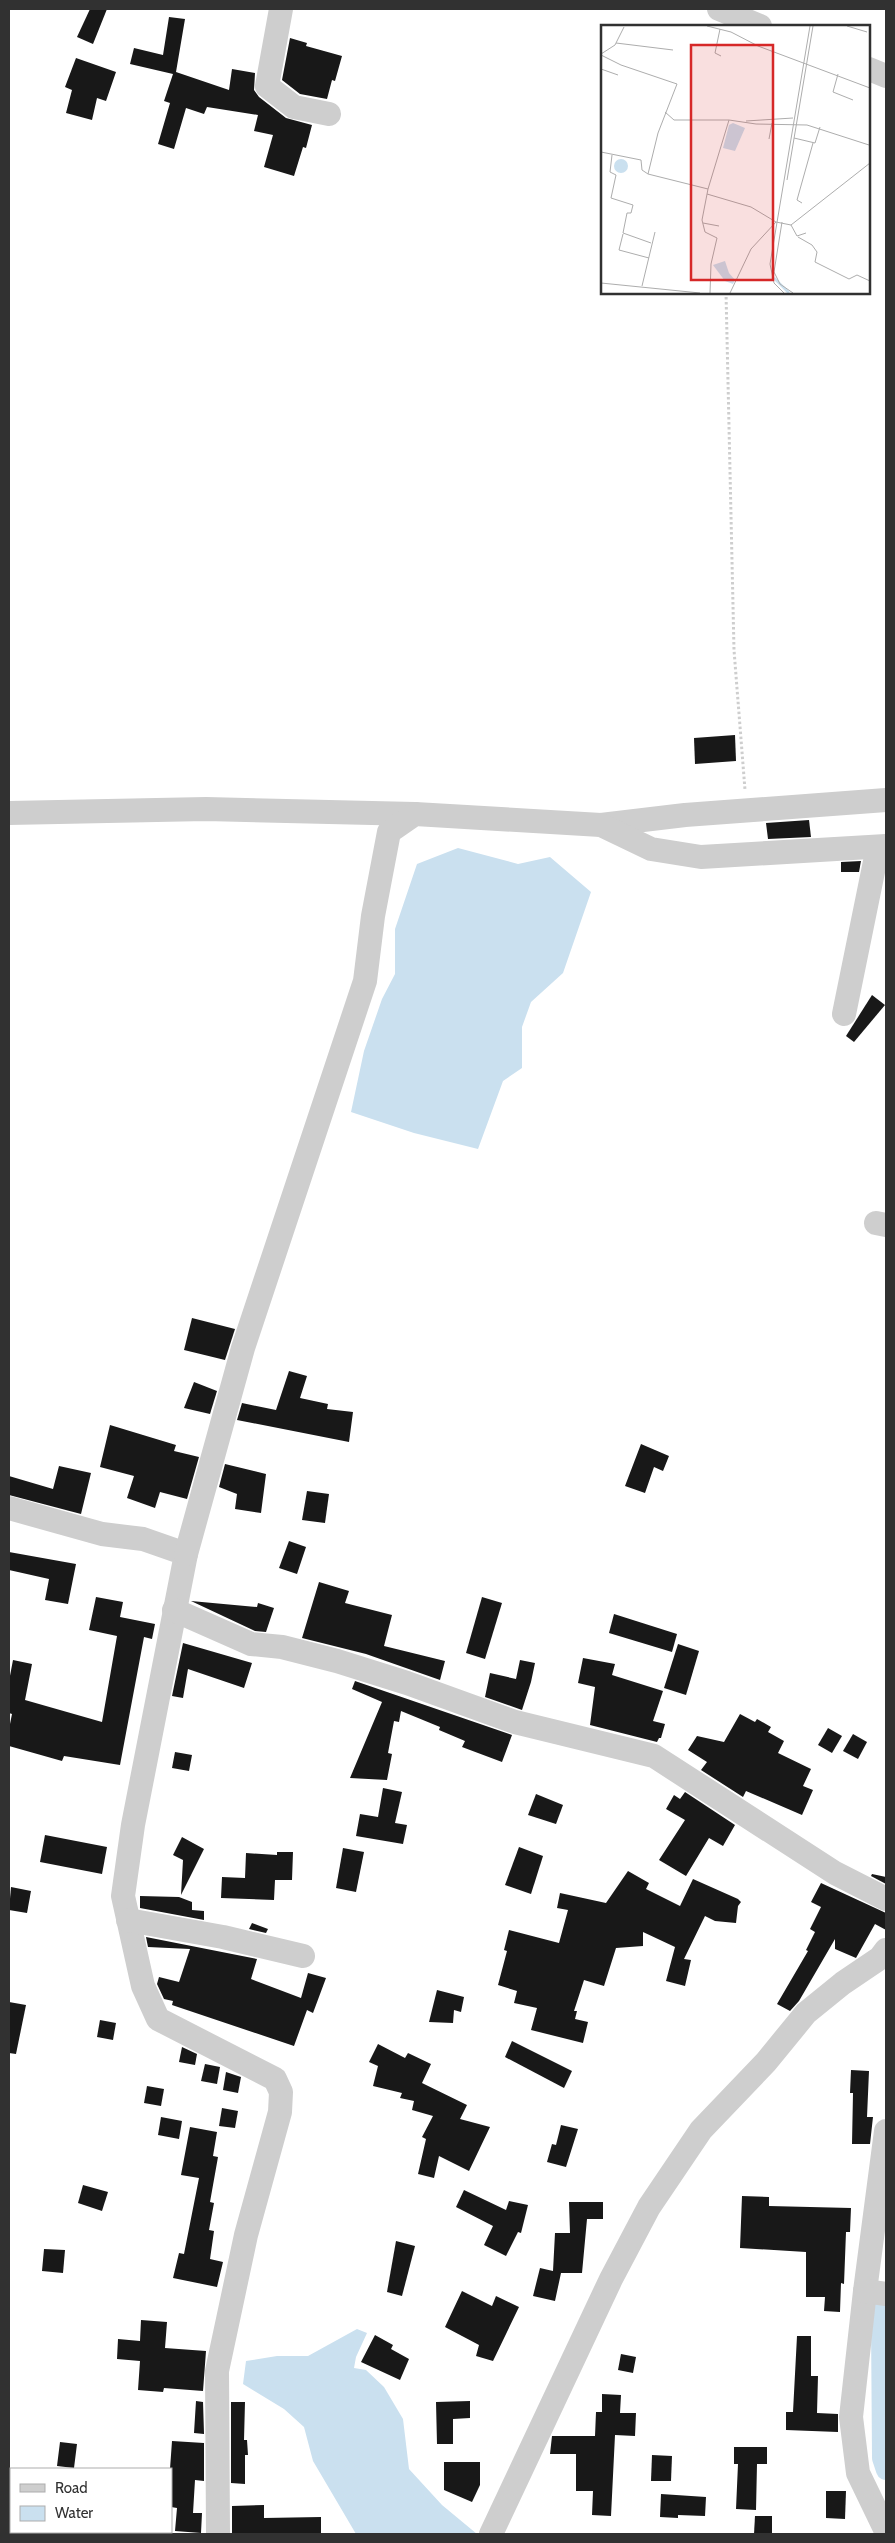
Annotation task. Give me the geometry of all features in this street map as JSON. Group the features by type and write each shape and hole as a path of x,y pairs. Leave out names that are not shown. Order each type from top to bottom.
{"street":[{"path":"281,9 267,86 294,107 329,114"},
{"path":"719,9 758,25"},
{"path":"870,69 886,76"},
{"path":"9,813 206,808 415,814 601,825 747,810 886,800"},
{"path":"218,2534 217,2371 246,2235 280,2112 281,2092 275,2079 158,2019 143,1986 123,1896 133,1825 186,1554 243,1348 365,981 373,916 390,832 415,814"},
{"path":"601,825 651,849 701,858 882,846 844,1014"},
{"path":"9,1508 102,1534 143,1539 186,1554"},
{"path":"174,1610 251,1644 282,1647 337,1662 407,1683 516,1722 654,1756 835,1873 886,1899"},
{"path":"128,1920 223,1937 303,1956"},
{"path":"491,2534 611,2279 660,2192 701,2130 766,2062 806,2014 843,1983 880,1958 886,1950"},
{"path":"886,2131 877,2293 851,2417 858,2473 886,2531"}],"path":[{"path":"726,294 734,650 747,810"}],"water":[{"path":"458,848 518,864 550,857 591,892 563,973 531,1002 522,1027 522,1068 503,1081 478,1149 414,1133 351,1112 364,1051 382,999 395,974 395,929 417,864"},
{"path":"357,2329 367,2333 356,2357 354,2368 366,2370 384,2387 403,2419 409,2469 442,2505 477,2534 356,2534 313,2461 304,2427 284,2409 243,2384 246,2361 277,2356 308,2356"}],"building":[{"path":"90,9 107,9 93,44 77,37"},
{"path":"169,17 185,19 176,72 229,90 232,69 255,73 254,90 259,97 286,118 312,125 306,148 303,147 294,176 264,167 273,135 254,131 258,115 207,107 204,114 186,108 174,149 158,144 170,103 164,101 173,74 130,64 134,48 163,55"},
{"path":"290,38 307,43 306,46 342,56 335,81 332,80 327,99 300,94 282,80"},
{"path":"76,58 116,72 106,101 97,98 92,120 66,113 72,90 65,87"},
{"path":"735,735 736,761 695,764 694,738"},
{"path":"809,820 811,837 768,839 766,823"},
{"path":"861,861 859,872 841,872 841,862"},
{"path":"872,995 885,1005 854,1042 846,1036"},
{"path":"192,1318 235,1329 225,1360 184,1350"},
{"path":"289,1371 307,1376 300,1398 328,1404 327,1409 353,1412 349,1442 237,1420 242,1403 276,1410"},
{"path":"194,1382 217,1391 210,1414 184,1408"},
{"path":"110,1425 176,1445 174,1451 199,1457 187,1499 160,1492 155,1508 127,1498 134,1476 100,1467"},
{"path":"641,1444 669,1456 663,1471 654,1467 645,1493 625,1486"},
{"path":"225,1464 266,1474 261,1513 235,1509 237,1494 219,1487"},
{"path":"59,1466 91,1473 81,1514 9,1495 9,1476 53,1489"},
{"path":"307,1491 329,1494 325,1523 302,1520"},
{"path":"289,1541 306,1547 297,1574 279,1568"},
{"path":"9,1552 76,1564 68,1604 45,1600 49,1579 9,1570"},
{"path":"319,1582 349,1591 345,1603 392,1615 384,1646 445,1661 440,1680 366,1654 302,1638"},
{"path":"96,1597 123,1602 120,1617 155,1624 152,1639 144,1637 120,1765 64,1756 62,1761 9,1746 9,1729 12,1714 9,1713 9,1681 13,1660 32,1664 25,1700 102,1722 117,1636 89,1630"},
{"path":"482,1597 502,1603 485,1659 466,1653"},
{"path":"191,1601 257,1607 258,1603 274,1608 266,1632 255,1631"},
{"path":"614,1614 677,1634 672,1652 609,1633"},
{"path":"183,1643 252,1663 244,1688 188,1669 183,1698 172,1696"},
{"path":"678,1644 699,1651 686,1695 664,1688"},
{"path":"583,1658 615,1664 612,1675 663,1691 653,1721 665,1724 661,1738 657,1742 590,1725 595,1687 578,1683"},
{"path":"520,1660 535,1663 522,1710 485,1697 490,1673 516,1679"},
{"path":"355,1681 512,1735 502,1762 462,1747 465,1741 439,1730 440,1727 401,1711 399,1722 394,1721 388,1753 392,1754 387,1780 350,1778 382,1702 352,1689"},
{"path":"740,1714 755,1722 757,1719 771,1727 768,1732 784,1741 778,1753 811,1769 803,1786 813,1790 802,1815 746,1791 743,1797 701,1770 707,1762 688,1750 697,1736 724,1742"},
{"path":"828,1728 842,1736 832,1753 818,1745"},
{"path":"853,1734 867,1742 858,1759 843,1751"},
{"path":"175,1752 192,1755 189,1771 172,1768"},
{"path":"383,1788 402,1792 395,1823 407,1825 403,1844 356,1836 360,1814 378,1817"},
{"path":"685,1792 735,1825 723,1846 709,1838 686,1876 659,1860 685,1820 666,1809 674,1795 680,1799"},
{"path":"536,1794 563,1805 556,1824 528,1815"},
{"path":"45,1835 107,1847 102,1874 40,1862"},
{"path":"182,1837 204,1849 181,1895 183,1860 173,1855"},
{"path":"519,1847 543,1856 531,1894 505,1885"},
{"path":"343,1848 364,1852 356,1892 336,1888"},
{"path":"277,1852 293,1852 292,1880 275,1880 274,1900 221,1898 222,1877 245,1878 246,1853 277,1855"},
{"path":"628,1871 649,1883 646,1889 680,1906 693,1879 738,1899 741,1902 738,1906 736,1923 715,1921 705,1916 684,1959 691,1960 685,1986 666,1981 675,1947 643,1932 643,1946 616,1948 604,1986 584,1980 574,2011 577,2011 575,2019 588,2022 583,2043 531,2030 537,2008 514,2003 517,1991 498,1985 507,1951 504,1950 509,1930 559,1943 568,1910 557,1908 560,1893 606,1903"},
{"path":"872,1874 886,1877 886,1884 871,1876"},
{"path":"821,1883 886,1913 886,1930 875,1924 856,1958 835,1949 835,1939 799,2001 790,2011 777,2004 808,1951 806,1950 815,1932 810,1929 821,1907 811,1902"},
{"path":"11,1887 31,1891 27,1913 9,1910"},
{"path":"140,1896 179,1897 192,1902 192,1910 204,1911 204,1920 140,1908"},
{"path":"252,1923 268,1929 266,1933 249,1929"},
{"path":"146,1937 257,1959 251,1979 301,1998 308,1973 326,1978 313,2013 307,2010 294,2046 172,2005 173,2001 164,1999 157,1984 159,1977 179,1982 190,1949 148,1947"},
{"path":"437,1990 464,1997 461,2012 454,2010 453,2023 429,2022"},
{"path":"9,2002 26,2005 16,2054 9,2053"},
{"path":"100,2020 116,2023 113,2040 97,2037"},
{"path":"512,2041 572,2071 564,2088 505,2057"},
{"path":"378,2044 405,2058 408,2053 431,2064 422,2083 467,2105 460,2119 490,2127 469,2171 439,2156 434,2178 418,2174 426,2139 422,2137 433,2116 412,2110 414,2101 400,2098 402,2093 373,2086 378,2066 369,2062"},
{"path":"182,2047 197,2054 195,2065 179,2062"},
{"path":"205,2064 220,2067 217,2084 201,2081"},
{"path":"851,2070 869,2071 867,2117 873,2117 870,2144 852,2144 853,2093 850,2093"},
{"path":"226,2072 241,2077 238,2093 223,2090"},
{"path":"147,2086 164,2089 161,2106 144,2103"},
{"path":"222,2108 238,2111 235,2128 219,2126"},
{"path":"161,2117 182,2121 179,2139 158,2135"},
{"path":"561,2125 578,2129 566,2167 547,2162 552,2144 556,2145"},
{"path":"190,2127 217,2132 213,2156 218,2157 210,2202 214,2203 209,2230 214,2231 210,2259 223,2262 217,2287 173,2278 179,2253 184,2254 199,2178 181,2175"},
{"path":"83,2185 108,2192 102,2211 78,2203"},
{"path":"464,2190 506,2210 509,2201 528,2205 521,2233 518,2232 506,2256 484,2245 493,2226 456,2207"},
{"path":"742,2196 769,2197 769,2206 851,2208 850,2232 846,2232 844,2284 841,2283 840,2312 824,2311 825,2297 806,2297 806,2252 740,2248"},
{"path":"569,2202 603,2202 603,2219 587,2219 582,2273 561,2273 555,2301 533,2296 540,2268 553,2271 555,2233 570,2233"},
{"path":"396,2241 415,2246 402,2296 387,2292"},
{"path":"44,2249 65,2250 63,2273 42,2271"},
{"path":"462,2291 492,2306 496,2296 519,2307 493,2361 476,2356 479,2345 445,2327"},
{"path":"141,2320 167,2322 165,2348 206,2351 203,2391 164,2388 163,2392 138,2390 140,2361 117,2359 118,2339 140,2341"},
{"path":"375,2335 393,2345 391,2349 409,2359 400,2380 361,2362"},
{"path":"797,2336 811,2336 811,2376 818,2376 817,2413 838,2414 838,2432 786,2430 786,2412 793,2412"},
{"path":"621,2354 636,2357 633,2373 618,2370"},
{"path":"602,2394 621,2395 620,2413 636,2413 635,2436 615,2435 611,2516 592,2515 593,2491 576,2491 576,2454 550,2454 552,2436 595,2436 596,2412 602,2412"},
{"path":"196,2401 203,2402 204,2434 194,2433"},
{"path":"470,2401 470,2418 453,2419 453,2444 437,2444 436,2402"},
{"path":"231,2402 245,2402 244,2440 247,2440 248,2455 245,2455 245,2484 231,2483"},
{"path":"172,2441 204,2443 204,2481 195,2480 193,2513 202,2513 201,2533 175,2531 177,2508 172,2507 172,2468 170,2468"},
{"path":"60,2442 77,2444 74,2468 57,2466"},
{"path":"734,2447 767,2447 767,2464 757,2464 756,2510 736,2509 738,2464 734,2464"},
{"path":"652,2455 672,2456 671,2481 651,2481"},
{"path":"444,2462 480,2462 480,2485 472,2502 444,2490"},
{"path":"826,2491 846,2491 845,2519 826,2518"},
{"path":"661,2494 706,2497 705,2516 678,2515 678,2518 660,2517"},
{"path":"264,2505 264,2518 321,2517 321,2534 232,2534 232,2506"},
{"path":"755,2516 772,2516 772,2534 754,2534"}],"waterway":[{"path":"886,2295 881,2322 882,2458 886,2470"}]}
